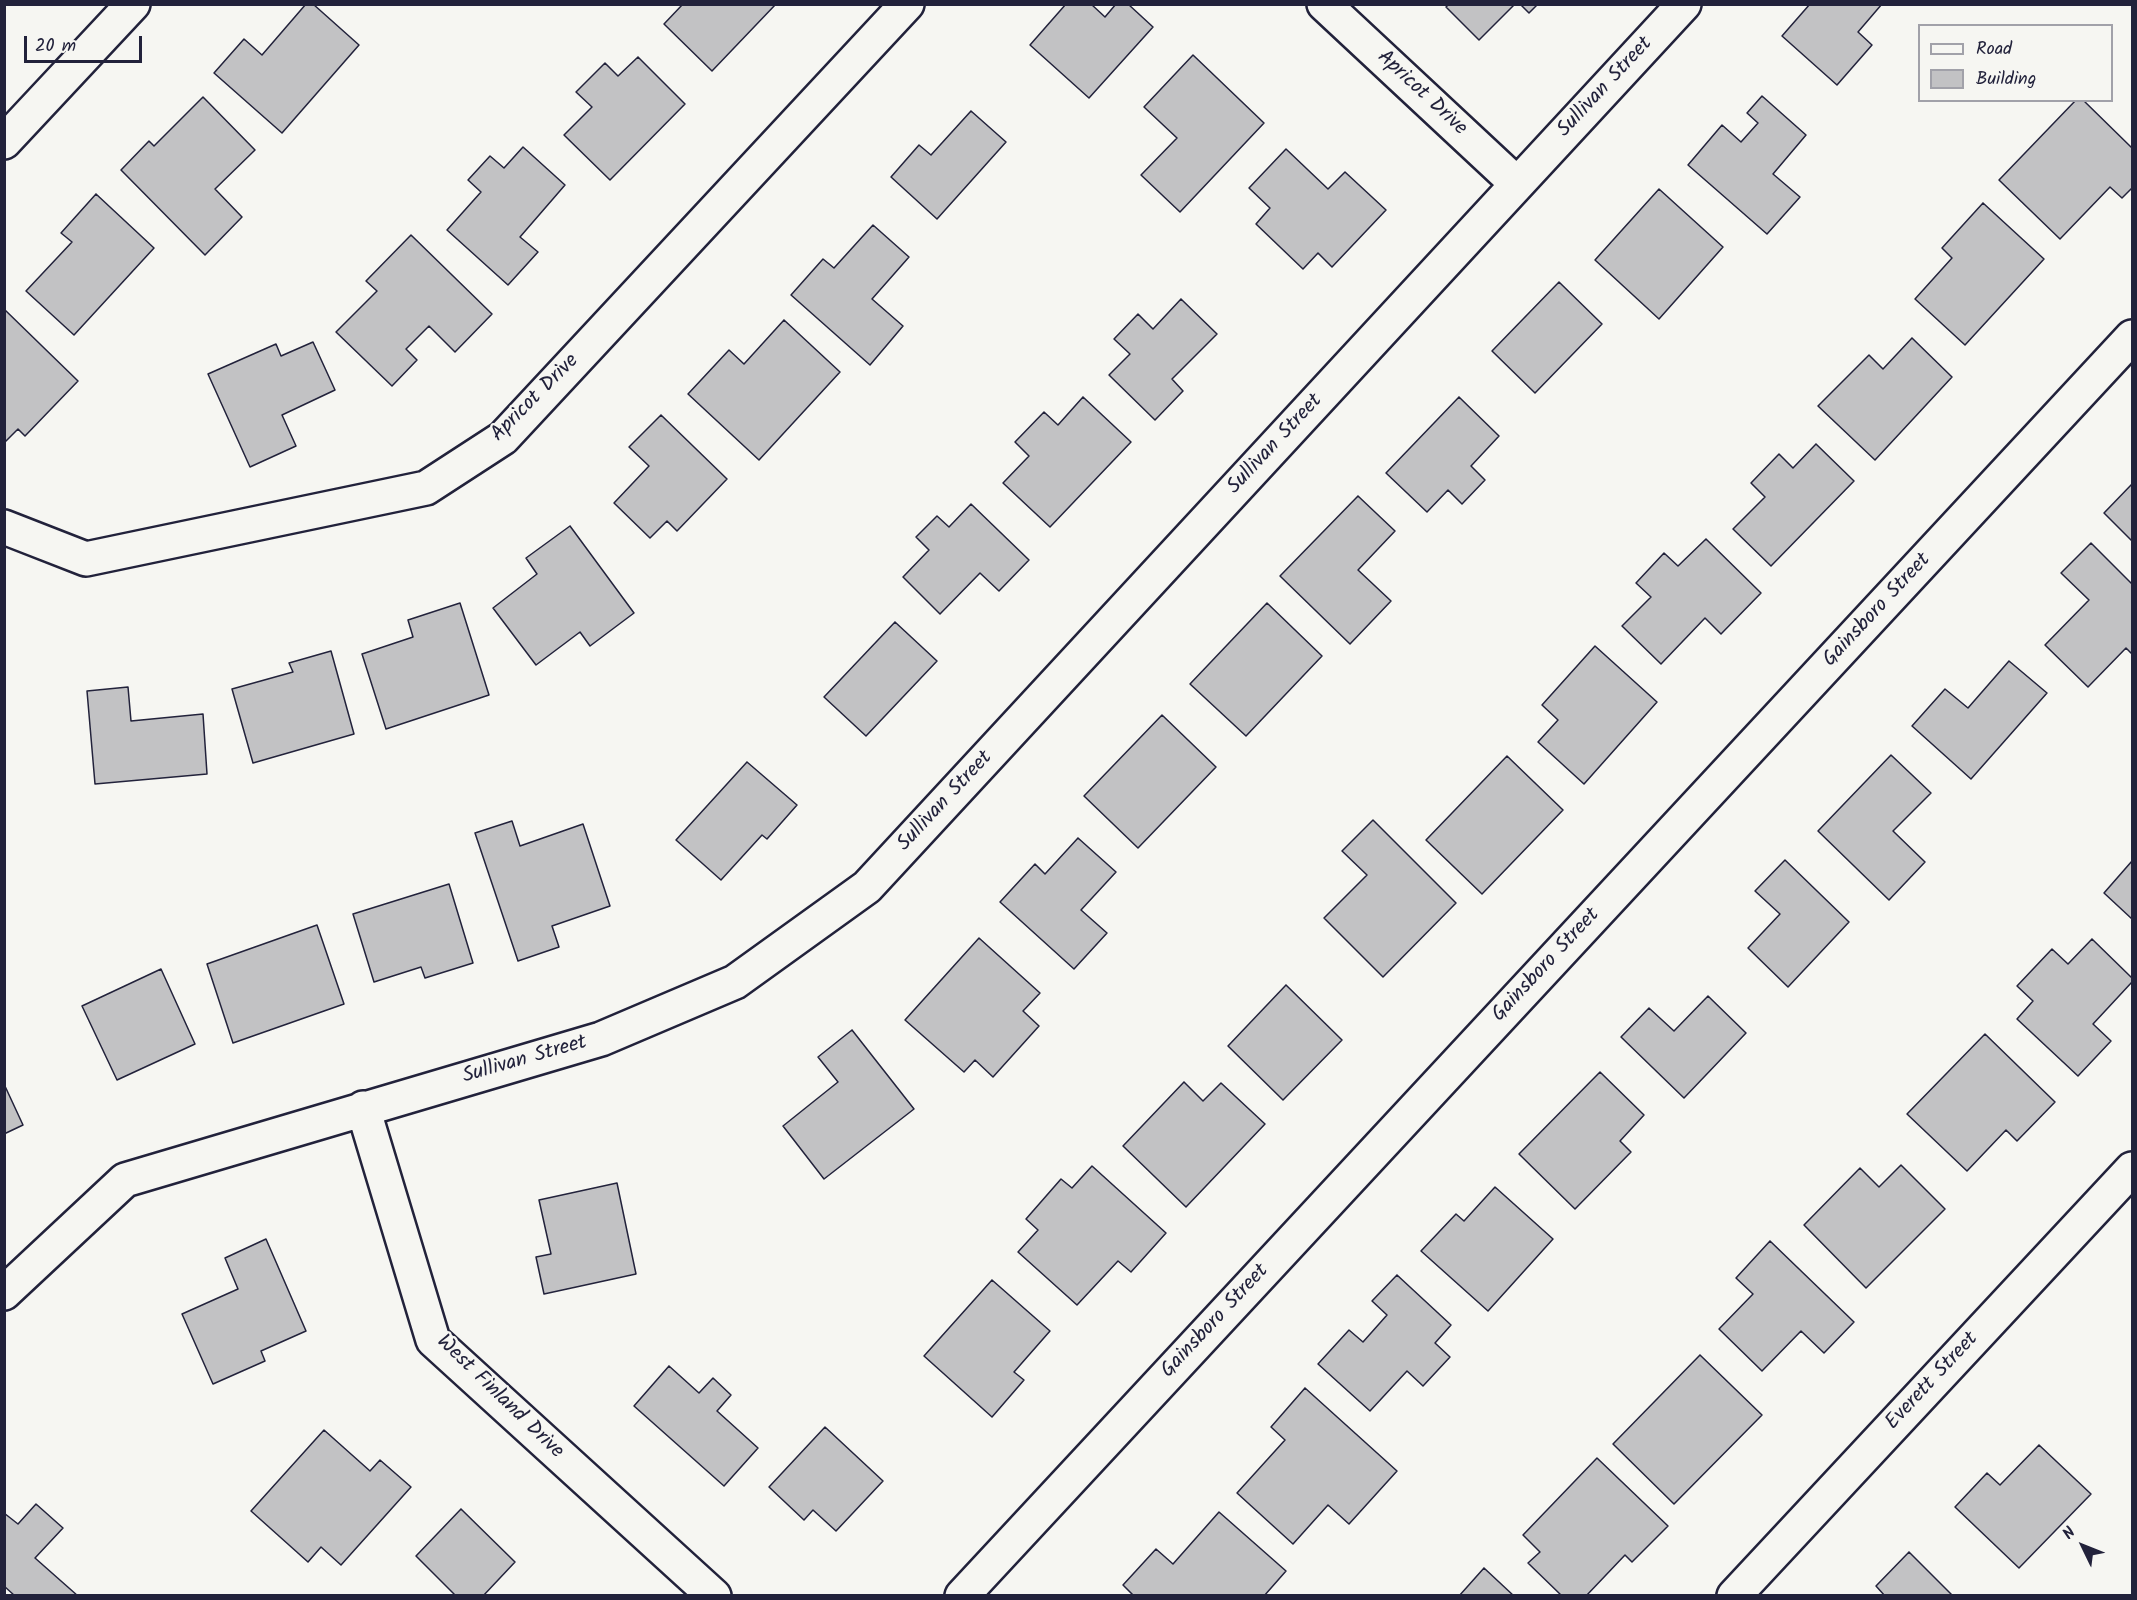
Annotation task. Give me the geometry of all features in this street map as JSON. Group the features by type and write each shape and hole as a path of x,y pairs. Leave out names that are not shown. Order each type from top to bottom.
{"street":[{"path":"4,142 133,4"},
{"name":"Apricot Drive","path":"4,527 86,559 426,488 502,438 907,4"},
{"name":"Apricot Drive","path":"1324,4 1517,184"},
{"name":"Sullivan Street","path":"4,1293 125,1180 601,1039 735,982 867,887 1684,4"},
{"name":"Gainsboro Street","path":"962,1596 2133,337"},
{"name":"West Finland Drive","path":"363,1108 433,1340 714,1596"},
{"name":"Everett Street","path":"1734,1596 2133,1169"}],"building":[{"path":"306,4 313,4 359,45 282,133 214,73 244,39 262,55"},
{"path":"683,4 776,4 712,71 664,24"},
{"path":"1066,4 1091,4 1105,17 1116,4 1128,4 1153,27 1089,98 1030,45"},
{"path":"1449,4 1515,4 1479,40 1446,7"},
{"path":"1520,4 1538,4 1529,13"},
{"path":"1810,4 1882,4 1858,32 1872,45 1837,85 1782,36"},
{"path":"1193,55 1264,123 1180,212 1141,175 1177,138 1144,107"},
{"path":"638,57 685,104 610,180 564,135 592,107 576,92 605,63 618,76"},
{"path":"1762,96 1806,135 1773,174 1800,197 1767,234 1688,165 1722,125 1741,142 1758,123 1747,113"},
{"path":"203,97 255,150 215,189 242,217 205,255 121,170 149,141 154,146"},
{"path":"2074,102 2085,102 2132,148 2132,188 2122,198 2110,187 2060,239 1999,180"},
{"path":"971,111 1006,142 937,219 891,177 919,145 931,155"},
{"path":"523,147 565,185 520,237 538,252 508,285 447,230 481,192 468,180 490,156 504,168"},
{"path":"1286,149 1328,189 1345,172 1386,210 1332,267 1318,253 1303,269 1256,224 1270,208 1249,188"},
{"path":"1659,189 1723,247 1659,319 1595,260"},
{"path":"96,194 154,248 74,335 26,291 72,242 61,233"},
{"path":"1983,203 2044,259 1965,345 1915,299 1952,258 1942,248"},
{"path":"873,225 909,257 872,299 903,326 870,365 791,295 823,259 834,268"},
{"path":"411,235 492,314 455,352 429,326 406,349 417,360 392,386 336,332 377,291 366,281"},
{"path":"1559,282 1602,324 1535,393 1492,351"},
{"path":"1181,299 1217,334 1172,379 1183,391 1155,420 1109,375 1130,354 1114,339 1138,314 1153,329"},
{"path":"4,309 78,381 25,436 18,429 4,443"},
{"path":"784,320 840,372 759,460 688,394 729,350 744,364"},
{"path":"1912,338 1952,377 1875,460 1818,406 1869,355 1883,369"},
{"path":"313,342 335,390 282,415 296,446 250,467 208,374 276,344 281,356"},
{"path":"1083,397 1131,442 1050,527 1003,483 1029,456 1015,442 1044,412 1058,425"},
{"path":"1459,397 1499,436 1471,466 1485,480 1462,504 1448,490 1427,512 1386,473"},
{"path":"661,415 727,479 677,531 667,521 650,538 614,503 649,466 629,447"},
{"path":"1816,444 1854,481 1771,566 1733,529 1765,497 1751,483 1779,454 1793,468"},
{"path":"2132,484 2132,541 2104,513"},
{"path":"1358,496 1395,531 1358,570 1391,601 1350,644 1280,576"},
{"path":"971,504 1029,560 999,591 980,573 940,614 903,577 929,550 916,537 937,516 949,527"},
{"path":"570,526 634,613 590,646 580,632 536,665 493,608 537,574 526,558"},
{"path":"1706,539 1761,593 1721,634 1705,618 1661,664 1622,626 1651,597 1636,583 1664,553 1678,566"},
{"path":"2091,543 2132,584 2132,654 2126,648 2088,687 2045,645 2089,600 2061,573"},
{"path":"460,603 489,695 386,729 362,654 413,637 408,620"},
{"path":"1267,603 1322,656 1246,736 1190,684"},
{"path":"895,622 937,661 866,736 824,697"},
{"path":"1595,646 1657,702 1584,784 1538,742 1558,720 1542,705"},
{"path":"331,651 354,734 253,763 232,689 293,672 289,663"},
{"path":"2009,661 2047,693 1971,779 1912,726 1945,689 1968,708"},
{"path":"128,687 131,721 203,714 207,774 95,784 87,691"},
{"path":"1162,715 1216,767 1138,848 1084,796"},
{"path":"1891,755 1931,793 1893,831 1925,862 1889,900 1818,831"},
{"path":"1507,756 1563,810 1482,894 1426,840"},
{"path":"747,762 797,805 767,839 762,835 721,880 676,840"},
{"path":"1373,820 1456,903 1383,977 1324,918 1367,875 1342,851"},
{"path":"512,821 520,846 583,824 610,906 552,926 559,947 518,961 475,833"},
{"path":"1078,838 1116,872 1081,910 1107,933 1074,969 1000,902 1035,864 1045,874"},
{"path":"1785,860 1849,922 1788,987 1748,948 1780,914 1755,891"},
{"path":"2132,861 2132,919 2104,893"},
{"path":"449,884 473,963 425,978 421,967 374,982 353,914"},
{"path":"317,925 344,1004 233,1043 207,964"},
{"path":"979,938 1040,993 1023,1011 1039,1026 993,1077 975,1060 964,1072 905,1020"},
{"path":"2092,939 2132,978 2132,982 2093,1024 2111,1041 2078,1076 2017,1019 2033,1001 2017,986 2052,949 2068,964"},
{"path":"161,969 195,1044 117,1080 82,1006"},
{"path":"1286,985 1342,1040 1283,1100 1228,1046"},
{"path":"1708,996 1746,1033 1684,1098 1621,1037 1649,1008 1674,1031"},
{"path":"852,1030 914,1109 824,1179 783,1126 838,1082 818,1057"},
{"path":"1985,1034 2055,1102 2017,1141 2006,1130 1967,1171 1907,1114"},
{"path":"1600,1072 1644,1115 1620,1141 1631,1152 1575,1209 1519,1154"},
{"path":"1184,1082 1203,1101 1221,1083 1265,1124 1186,1207 1123,1146"},
{"path":"4,1084 23,1125 4,1134"},
{"path":"1901,1165 1945,1209 1866,1288 1804,1225 1860,1168 1879,1187"},
{"path":"1092,1166 1166,1233 1131,1272 1118,1261 1077,1305 1018,1252 1038,1230 1026,1219 1061,1179 1072,1188"},
{"path":"617,1183 636,1274 544,1294 536,1257 551,1254 539,1200"},
{"path":"1495,1187 1553,1239 1488,1311 1421,1251 1456,1214 1464,1221"},
{"path":"266,1239 306,1331 261,1351 265,1361 213,1384 182,1314 238,1289 225,1258"},
{"path":"1770,1241 1854,1322 1824,1353 1801,1331 1762,1371 1719,1329 1753,1294 1736,1278"},
{"path":"1397,1275 1451,1325 1435,1343 1450,1357 1423,1386 1407,1371 1370,1411 1318,1364 1349,1330 1363,1342 1387,1315 1372,1301"},
{"path":"992,1280 1050,1331 1014,1372 1024,1380 992,1417 924,1356"},
{"path":"1700,1355 1762,1415 1674,1504 1613,1444"},
{"path":"669,1366 699,1393 713,1378 731,1395 717,1411 758,1448 724,1486 634,1406"},
{"path":"1305,1388 1397,1471 1349,1524 1328,1505 1293,1544 1237,1493 1285,1440 1271,1427"},
{"path":"825,1427 883,1481 836,1531 813,1510 804,1520 769,1487"},
{"path":"324,1430 370,1471 380,1460 411,1487 341,1565 321,1547 308,1562 251,1511"},
{"path":"2039,1445 2091,1494 2019,1568 1955,1507 1987,1473 2000,1485"},
{"path":"1597,1458 1668,1526 1632,1562 1625,1555 1586,1596 1562,1596 1528,1563 1540,1552 1523,1535"},
{"path":"36,1504 63,1528 35,1558 78,1596 15,1596 4,1586 4,1513 18,1524"},
{"path":"461,1509 515,1562 483,1596 456,1596 416,1556"},
{"path":"1219,1512 1286,1571 1264,1596 1134,1596 1123,1585 1156,1549 1173,1564"},
{"path":"1909,1552 1953,1596 1885,1596 1876,1586"},
{"path":"1484,1568 1514,1596 1459,1596"}]}
